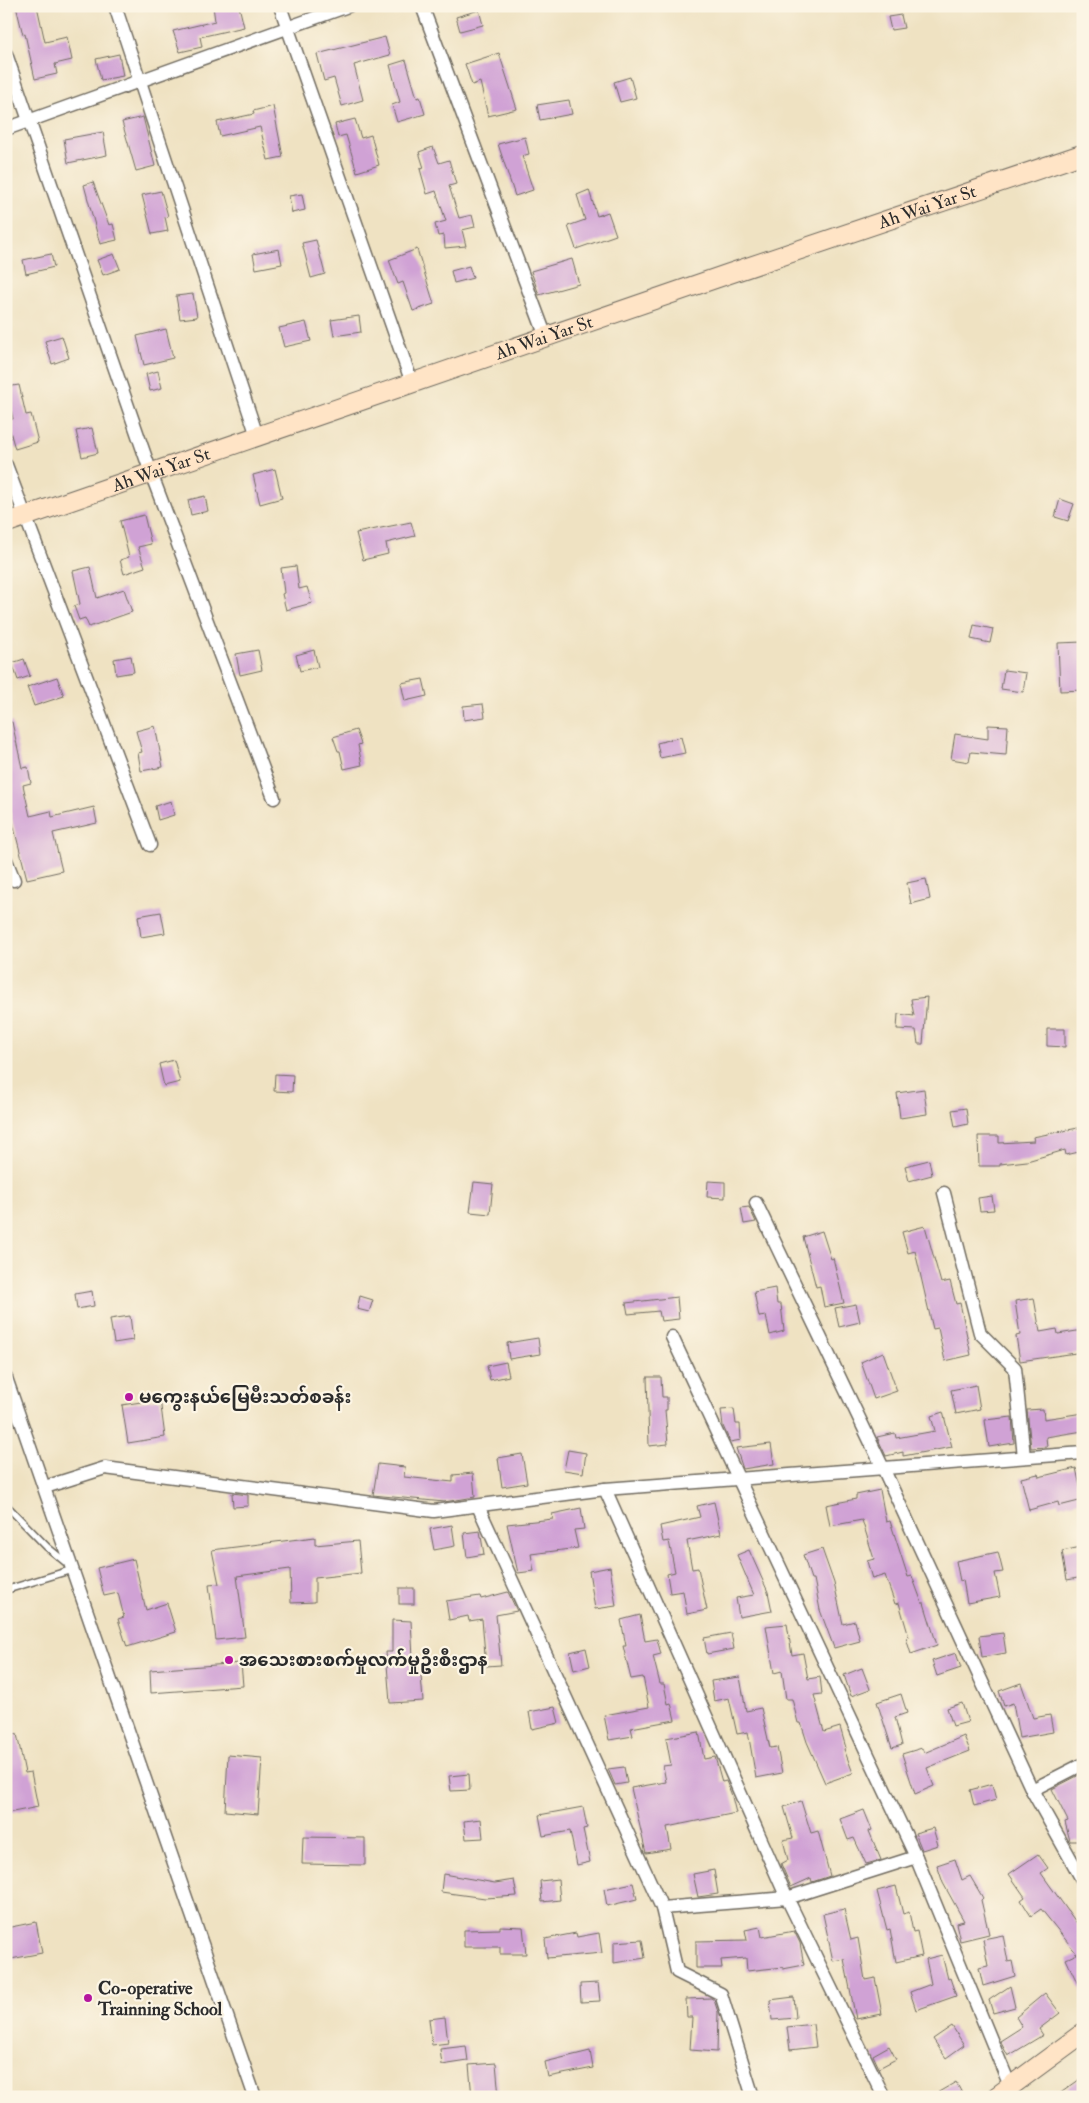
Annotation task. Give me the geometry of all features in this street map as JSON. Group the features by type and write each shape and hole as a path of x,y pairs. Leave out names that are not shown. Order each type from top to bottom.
{"street":[{"path":"115,6 257,436"},
{"path":"280,6 412,383"},
{"path":"6,129 348,6"},
{"path":"422,6 546,337"},
{"path":"6,54 151,473 274,798"},
{"name":"Ah Wai Yar St","path":"6,523 1083,154"},
{"path":"6,465 150,845"},
{"path":"6,860 14,880"},
{"path":"944,1193 980,1333 1015,1368 1024,1457"},
{"path":"756,1203 883,1468 1032,1790 1083,1881"},
{"path":"672,1336 916,1857 1003,2091 1083,2033"},
{"path":"6,1378 255,2097"},
{"path":"45,1487 105,1468 434,1511 605,1489 1083,1453"},
{"path":"605,1489 787,1898 884,2097"},
{"path":"478,1506 662,1908 677,1972 720,1994 753,2097"},
{"path":"1032,1790 1083,1764"},
{"path":"662,1908 787,1898 916,1857"}],"lane":[{"path":"6,1505 47,1547 74,1570"},
{"path":"6,1590 74,1570"}],"building":[{"path":"16,6 37,6 45,42 67,37 72,60 55,64 57,74 35,79 25,34 23,35"},
{"path":"213,6 239,6 244,27 200,37 202,47 180,52 173,31 215,21"},
{"path":"479,10 483,25 460,31 456,17"},
{"path":"901,15 904,28 891,30 888,17"},
{"path":"385,37 390,55 354,65 363,100 342,106 334,78 324,81 317,54"},
{"path":"499,53 517,109 488,116 480,82 472,85 465,64"},
{"path":"119,54 123,76 101,80 96,59"},
{"path":"406,60 417,98 420,97 425,114 397,122 392,105 400,102 390,65"},
{"path":"630,77 636,98 620,102 614,82"},
{"path":"569,100 572,114 540,120 537,105"},
{"path":"273,106 283,157 268,160 260,127 220,136 217,122 254,114 253,111"},
{"path":"143,117 155,166 136,171 122,122"},
{"path":"355,119 361,138 371,135 379,165 357,172 346,135 338,137 335,124"},
{"path":"103,132 107,155 68,163 64,139"},
{"path":"525,137 529,154 522,156 533,190 515,196 498,144"},
{"path":"433,147 439,163 449,160 456,184 449,186 459,218 472,215 475,227 462,230 466,246 445,248 444,235 438,236 435,224 446,221 436,191 427,194 420,169 424,168 419,152"},
{"path":"93,182 109,225 113,224 117,240 100,244 84,185"},
{"path":"589,190 597,216 608,212 616,235 576,249 568,226 585,220 577,195"},
{"path":"161,191 168,216 165,217 168,231 152,234 142,195"},
{"path":"302,194 305,210 292,213 289,196"},
{"path":"316,240 325,274 311,278 302,243"},
{"path":"279,249 282,264 256,269 253,254"},
{"path":"417,249 434,304 413,311 403,282 398,284 389,260"},
{"path":"51,254 54,267 26,274 23,260"},
{"path":"114,254 120,269 103,275 97,260"},
{"path":"572,259 579,284 539,295 531,271"},
{"path":"469,266 473,278 454,283 451,271"},
{"path":"193,294 197,317 180,319 176,296"},
{"path":"359,316 361,332 334,336 331,320"},
{"path":"306,322 311,341 284,347 279,328"},
{"path":"166,329 173,358 144,365 137,336"},
{"path":"62,336 69,358 52,364 45,341"},
{"path":"158,371 162,388 150,391 146,374"},
{"path":"19,385 26,415 31,414 38,442 15,449 7,420 13,419 6,387"},
{"path":"92,428 98,453 82,457 76,431"},
{"path":"275,469 282,498 260,504 253,475"},
{"path":"205,496 208,511 191,515 188,500"},
{"path":"1060,499 1074,504 1068,521 1055,517"},
{"path":"144,515 151,544 138,547 145,567 124,574 120,560 129,557 120,521"},
{"path":"411,522 415,536 386,543 388,554 363,560 356,533"},
{"path":"296,566 299,589 307,587 312,603 286,610 282,594 284,593 281,568"},
{"path":"90,567 97,598 124,589 132,612 89,627 85,618 79,620 74,606 80,604 73,571"},
{"path":"974,625 993,629 990,643 971,639"},
{"path":"1083,642 1083,690 1060,691 1058,643"},
{"path":"258,650 262,670 240,675 236,654"},
{"path":"314,650 318,667 300,671 296,655"},
{"path":"131,656 134,672 116,675 114,659"},
{"path":"24,659 30,676 18,680 12,663"},
{"path":"1004,670 1026,673 1023,692 1001,689"},
{"path":"57,677 64,696 34,706 27,687"},
{"path":"423,679 427,696 405,701 401,683"},
{"path":"483,704 485,717 464,720 463,706"},
{"path":"12,722 22,768 28,767 31,783 23,785 30,816 51,811 52,817 94,807 97,823 53,833 62,871 27,879 6,796 6,723"},
{"path":"988,725 1008,726 1006,755 971,752 969,762 951,759 955,734 988,739"},
{"path":"155,726 163,767 141,771 138,753 142,752 136,731"},
{"path":"356,730 361,744 358,745 362,765 344,769 340,751 338,751 333,737"},
{"path":"681,737 685,753 660,758 657,743"},
{"path":"171,801 174,815 158,820 155,806"},
{"path":"926,879 930,899 911,904 907,883"},
{"path":"161,912 165,933 141,937 138,916"},
{"path":"927,997 923,1044 918,1044 916,1030 897,1029 898,1014 914,1016 911,999"},
{"path":"1047,1029 1065,1029 1065,1047 1047,1046"},
{"path":"174,1060 180,1082 164,1086 159,1064"},
{"path":"275,1074 293,1075 292,1092 274,1091"},
{"path":"924,1089 927,1114 900,1118 897,1093"},
{"path":"966,1108 968,1124 955,1127 952,1110"},
{"path":"1083,1127 1083,1151 1066,1155 1065,1150 1027,1161 1000,1164 1000,1166 979,1166 978,1136 999,1136 999,1143 1034,1141 1033,1137"},
{"path":"929,1160 932,1175 909,1181 905,1166"},
{"path":"708,1181 725,1182 725,1198 707,1197"},
{"path":"474,1182 493,1184 490,1214 470,1212"},
{"path":"992,1196 994,1210 980,1211 978,1198"},
{"path":"749,1207 756,1222 744,1224 741,1208"},
{"path":"925,1226 941,1283 950,1281 956,1304 960,1303 971,1355 945,1361 938,1328 933,1329 915,1251 908,1253 902,1232"},
{"path":"822,1231 831,1259 833,1258 844,1303 824,1307 820,1286 816,1287 803,1237"},
{"path":"775,1288 777,1304 781,1304 784,1331 770,1335 766,1316 759,1317 754,1292"},
{"path":"92,1291 94,1306 77,1309 75,1294"},
{"path":"360,1296 373,1300 369,1312 357,1309"},
{"path":"677,1297 679,1319 661,1321 659,1311 628,1314 626,1303"},
{"path":"1034,1298 1040,1332 1057,1329 1058,1334 1083,1330 1083,1352 1020,1361 1016,1336 1020,1335 1015,1301"},
{"path":"856,1304 860,1322 839,1327 835,1308"},
{"path":"130,1316 133,1340 114,1343 110,1319"},
{"path":"538,1338 540,1354 509,1359 507,1343"},
{"path":"883,1352 897,1391 874,1399 861,1362"},
{"path":"506,1362 509,1376 490,1380 487,1366"},
{"path":"647,1377 661,1377 662,1397 667,1397 667,1410 665,1410 668,1444 649,1446"},
{"path":"976,1385 980,1409 956,1414 951,1390"},
{"path":"160,1399 165,1437 128,1443 122,1405"},
{"path":"734,1409 736,1424 740,1424 741,1440 730,1442 723,1426 721,1410"},
{"path":"1043,1409 1044,1419 1083,1413 1083,1431 1046,1437 1047,1447 1031,1448 1027,1410"},
{"path":"943,1412 952,1447 903,1456 903,1452 886,1456 877,1437 895,1433 896,1438 935,1431 931,1416"},
{"path":"1012,1417 1014,1443 989,1447 985,1420"},
{"path":"771,1444 774,1464 743,1469 736,1448"},
{"path":"568,1450 586,1453 583,1473 564,1470"},
{"path":"522,1454 527,1483 502,1487 498,1458"},
{"path":"378,1464 405,1467 404,1477 453,1482 453,1475 473,1473 475,1497 444,1502 373,1495"},
{"path":"1076,1468 1083,1500 1059,1506 1058,1502 1029,1510 1021,1478 1038,1474 1039,1477"},
{"path":"880,1490 886,1522 890,1521 908,1577 912,1576 922,1603 924,1603 937,1645 911,1654 906,1638 909,1637 899,1603 895,1604 885,1575 872,1579 867,1561 874,1559 862,1520 830,1526 826,1505 856,1499 856,1495"},
{"path":"232,1493 248,1495 248,1506 233,1507"},
{"path":"714,1502 721,1534 687,1541 692,1569 698,1568 707,1610 687,1614 683,1591 670,1593 667,1574 675,1572 669,1541 663,1542 660,1526 700,1517 697,1506"},
{"path":"581,1508 584,1529 574,1530 578,1548 531,1554 534,1571 518,1573 507,1524 553,1519 552,1514"},
{"path":"452,1525 455,1546 434,1550 430,1529"},
{"path":"480,1531 484,1554 467,1557 464,1533"},
{"path":"315,1537 315,1545 358,1541 361,1573 315,1578 315,1602 291,1603 290,1569 237,1576 245,1637 216,1640 209,1585 219,1584 212,1550"},
{"path":"1081,1547 1083,1577 1067,1580 1062,1551"},
{"path":"822,1549 834,1583 843,1624 855,1621 860,1641 834,1648 820,1610 814,1579 811,1579 803,1555"},
{"path":"749,1550 768,1592 772,1611 739,1617 736,1598 754,1595 737,1555"},
{"path":"998,1552 1003,1572 995,1573 1000,1597 967,1603 963,1580 960,1581 956,1561"},
{"path":"134,1559 146,1610 167,1603 176,1632 127,1647 118,1619 124,1617 118,1593 104,1596 97,1568"},
{"path":"610,1567 616,1606 595,1609 589,1571"},
{"path":"399,1588 414,1588 414,1604 399,1604"},
{"path":"508,1592 517,1611 496,1615 501,1665 486,1666 482,1619 469,1621 468,1616 449,1620 446,1601 480,1596 481,1599"},
{"path":"640,1615 645,1641 657,1639 661,1654 653,1656 660,1684 664,1684 668,1704 671,1703 675,1720 631,1728 633,1736 609,1740 604,1715 649,1707 643,1677 631,1679 623,1646 626,1646 621,1620"},
{"path":"392,1620 411,1621 414,1676 421,1675 423,1701 390,1703 386,1652 392,1652"},
{"path":"787,1624 792,1655 803,1653 808,1679 820,1677 822,1694 814,1695 824,1732 840,1727 846,1748 844,1749 853,1773 825,1783 801,1723 798,1723 792,1699 786,1699 782,1671 774,1673 766,1626"},
{"path":"731,1633 734,1649 707,1654 704,1638"},
{"path":"1003,1633 1006,1653 982,1657 979,1636"},
{"path":"586,1648 590,1666 574,1670 570,1652"},
{"path":"956,1653 961,1668 937,1676 932,1661"},
{"path":"241,1663 243,1686 151,1693 150,1670"},
{"path":"862,1668 870,1689 851,1696 844,1675"},
{"path":"740,1677 746,1711 761,1708 770,1748 777,1747 782,1773 756,1778 748,1732 737,1734 729,1698 714,1701 711,1681"},
{"path":"1021,1683 1033,1718 1050,1715 1053,1732 1019,1738 1013,1703 1004,1706 999,1691"},
{"path":"901,1694 907,1713 895,1717 902,1745 892,1748 877,1702"},
{"path":"962,1703 968,1722 953,1726 947,1708"},
{"path":"555,1707 559,1723 532,1729 529,1712"},
{"path":"699,1732 704,1759 715,1757 722,1782 726,1781 731,1793 736,1813 667,1827 671,1849 646,1853 631,1788 666,1782 663,1766 671,1765 666,1738"},
{"path":"17,1734 25,1773 31,1772 38,1807 8,1813 6,1736"},
{"path":"964,1736 970,1751 927,1768 934,1786 915,1794 902,1754 922,1748 924,1753"},
{"path":"228,1755 262,1758 258,1814 225,1811"},
{"path":"624,1767 627,1783 615,1785 608,1769"},
{"path":"1083,1773 1083,1849 1078,1841 1070,1841 1065,1822 1068,1821 1052,1789"},
{"path":"469,1774 470,1790 451,1791 449,1776"},
{"path":"992,1784 996,1800 974,1806 970,1790"},
{"path":"801,1801 811,1833 818,1831 830,1876 812,1882 811,1878 791,1887 781,1864 788,1860 783,1840 793,1838 784,1807"},
{"path":"583,1807 587,1828 583,1829 590,1862 577,1865 570,1831 543,1836 539,1815"},
{"path":"864,1810 872,1830 869,1831 881,1860 866,1864 854,1838 848,1840 840,1819"},
{"path":"481,1819 483,1838 466,1839 464,1821"},
{"path":"933,1828 938,1845 922,1850 915,1833"},
{"path":"303,1837 365,1838 365,1865 302,1864"},
{"path":"1038,1854 1048,1868 1041,1873 1083,1932 1083,1995 1066,1959 1077,1954 1041,1909 1031,1916 1021,1900 1025,1897 1009,1874"},
{"path":"955,1859 962,1880 970,1876 983,1898 981,1900 989,1934 960,1941 956,1923 964,1921 943,1883 937,1865"},
{"path":"714,1870 718,1894 698,1897 693,1874"},
{"path":"443,1874 495,1883 514,1880 517,1896 485,1898 441,1892"},
{"path":"558,1879 560,1900 542,1902 540,1881"},
{"path":"633,1883 637,1899 607,1906 604,1889"},
{"path":"896,1886 903,1914 909,1912 913,1932 917,1931 922,1956 896,1962 890,1929 887,1930 877,1891"},
{"path":"844,1909 851,1940 858,1938 865,1980 875,1978 882,2014 856,2019 844,1959 833,1961 823,1914"},
{"path":"36,1922 42,1953 6,1960 6,1928"},
{"path":"500,1926 523,1927 526,1954 500,1954 500,1947 464,1947 464,1930 500,1929"},
{"path":"760,1927 762,1937 794,1931 800,1943 804,1965 783,1969 783,1967 747,1971 746,1958 721,1960 722,1968 696,1968 696,1941 747,1940 745,1930"},
{"path":"576,1933 577,1937 599,1933 602,1953 547,1958 545,1939"},
{"path":"1003,1935 1008,1962 1012,1961 1015,1976 983,1986 979,1968 988,1966 983,1939"},
{"path":"642,1940 645,1958 614,1963 614,1942"},
{"path":"942,1955 948,1979 950,1978 956,1996 916,2010 910,1992 931,1984 926,1959"},
{"path":"598,1983 600,2001 581,2002 580,1984"},
{"path":"1010,1986 1015,2007 993,2013 989,2000"},
{"path":"1045,1993 1060,2013 1039,2029 1043,2035 1008,2056 1000,2041 1022,2027 1016,2017"},
{"path":"794,1997 796,2018 772,2020 770,2000"},
{"path":"711,1998 714,2000 718,2012 717,2052 690,2050 692,2017 687,2017 686,1999"},
{"path":"445,2017 448,2043 432,2045 429,2019"},
{"path":"813,2024 816,2047 790,2050 787,2027"},
{"path":"952,2026 964,2045 946,2058 933,2039"},
{"path":"466,2046 468,2061 442,2065 440,2049"},
{"path":"889,2046 896,2059 879,2068 873,2055"},
{"path":"590,2051 593,2068 548,2077 545,2062"},
{"path":"496,2063 499,2097 472,2097 469,2065"},
{"path":"1083,2077 1083,2097 1055,2097"},
{"path":"956,2082 964,2097 930,2097"}],"place":[{"name":"မကွေးနယ်မြေမီးသတ်စခန်း","path":"129,1397"},
{"name":"အသေးစားစက်မှုလက်မှုဦးစီးဌာန","path":"229,1660"},
{"name":"Co-operative Trainning School","path":"88,1998"}]}
